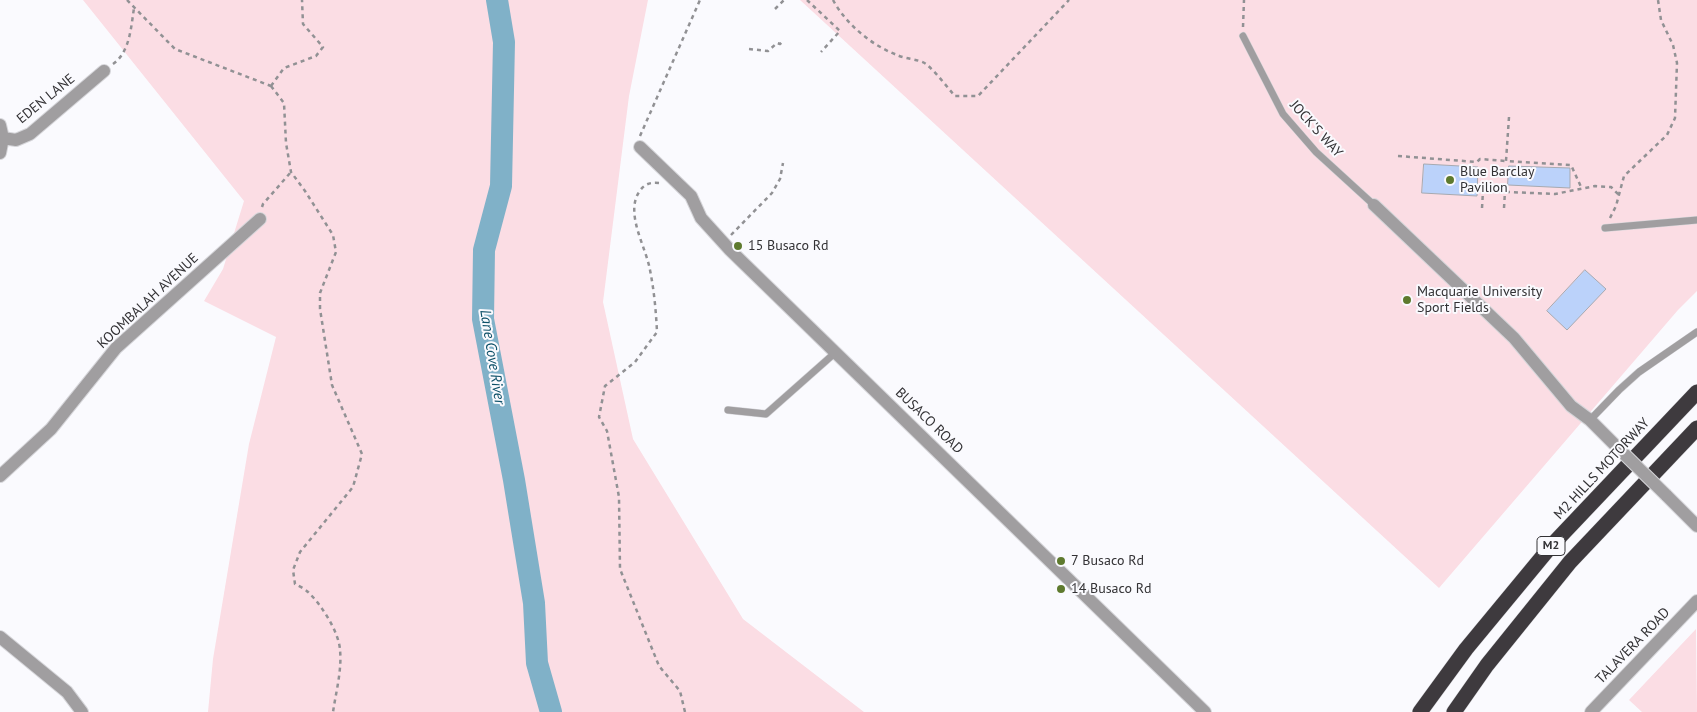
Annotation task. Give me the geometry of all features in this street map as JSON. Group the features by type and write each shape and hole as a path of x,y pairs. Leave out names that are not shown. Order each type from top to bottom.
{"highway":[{"name":"M2 HILLS MOTORWAY","path":"1420,712 1466,650 1552,545 1697,392"},
{"name":"M2","path":"1454,712 1487,665 1570,562 1697,428"}],"street":[{"name":"EDEN LANE","path":"3,138 16,140 30,134 104,71"},
{"path":"0,125 3,138 0,153"},
{"name":"BUSACO ROAD","path":"640,147 691,196 701,218 730,250 1205,712"},
{"path":"1374,205 1514,338 1571,406 1590,420 1697,526"},
{"name":"KOOMBALAH AVENUE","path":"0,476 51,429 116,348 260,219"},
{"name":"TALAVERA ROAD","path":"1591,712 1697,601"},
{"path":"0,637 67,692 82,712"}],"lane":[{"name":"JOCK'S WAY","path":"1243,36 1283,114 1316,152 1374,205"},
{"path":"1604,228 1697,220"},
{"path":"1590,420 1639,372 1697,332"},
{"path":"728,410 766,414 836,352"}],"path":[{"path":"127,0 175,49 271,86 284,103 286,143 291,172 333,235 336,252 320,292 320,310 332,385 362,454 353,487 300,552 293,570 295,584 308,592 324,611 340,649 340,671 333,712"},
{"path":"271,86 284,68 316,56 323,48 303,24 302,0"},
{"path":"640,147 638,140 700,0"},
{"path":"775,9 784,0"},
{"path":"807,0 840,31 821,52"},
{"path":"833,0 839,10 856,29 879,47 898,56 925,63 955,96 978,96 1069,0"},
{"path":"1243,36 1244,0"},
{"path":"1604,228 1616,206 1624,176 1667,135 1675,118 1677,63 1673,45 1661,20 1658,0"},
{"path":"104,71 121,58 129,37 134,8"},
{"path":"749,49 768,51 776,43 780,44 782,42"},
{"path":"1506,160 1509,117"},
{"path":"1398,156 1476,162 1480,159 1571,165 1582,189"},
{"path":"730,236 772,193 780,178 783,163"},
{"path":"260,219 262,204 291,172"},
{"path":"663,184 654,182 647,184 637,196 635,206 640,242 649,260 654,286 657,332 635,362 605,386 600,418 607,431 619,497 620,569 659,666 680,691 685,712"},
{"path":"1482,208 1483,191 1555,194 1595,186 1611,187 1619,195"},
{"path":"1504,208 1505,191"}],"shaded area":[{"path":"83,0 648,0 629,96 603,302 633,439 743,619 864,712 208,712 213,659 249,444 276,337 204,301 223,269 244,201"},
{"name":"Macquarie University Sport Fields","path":"800,0 1697,0 1697,291 1678,310 1439,588"},
{"path":"1696,629 1697,712 1642,712 1629,700"}],"building":[{"name":"Blue Barclay Pavilion","path":"1424,164 1478,167 1477,196 1422,193"},
{"path":"1509,166 1570,168 1570,188 1508,185"},
{"path":"1585,270 1606,289 1567,330 1547,311"}],"waterway":[{"name":"Lane Cove River","path":"497,0 504,42 501,186 484,250 483,319 514,480 534,603 537,663 551,712"}],"place":[{"name":"Blue Barclay Pavilion","path":"1450,180"},
{"name":"15 Busaco Rd","path":"738,246"},
{"name":"Macquarie University Sport Fields","path":"1407,300"},
{"name":"7 Busaco Rd","path":"1061,561"},
{"name":"14 Busaco Rd","path":"1061,589"}]}
